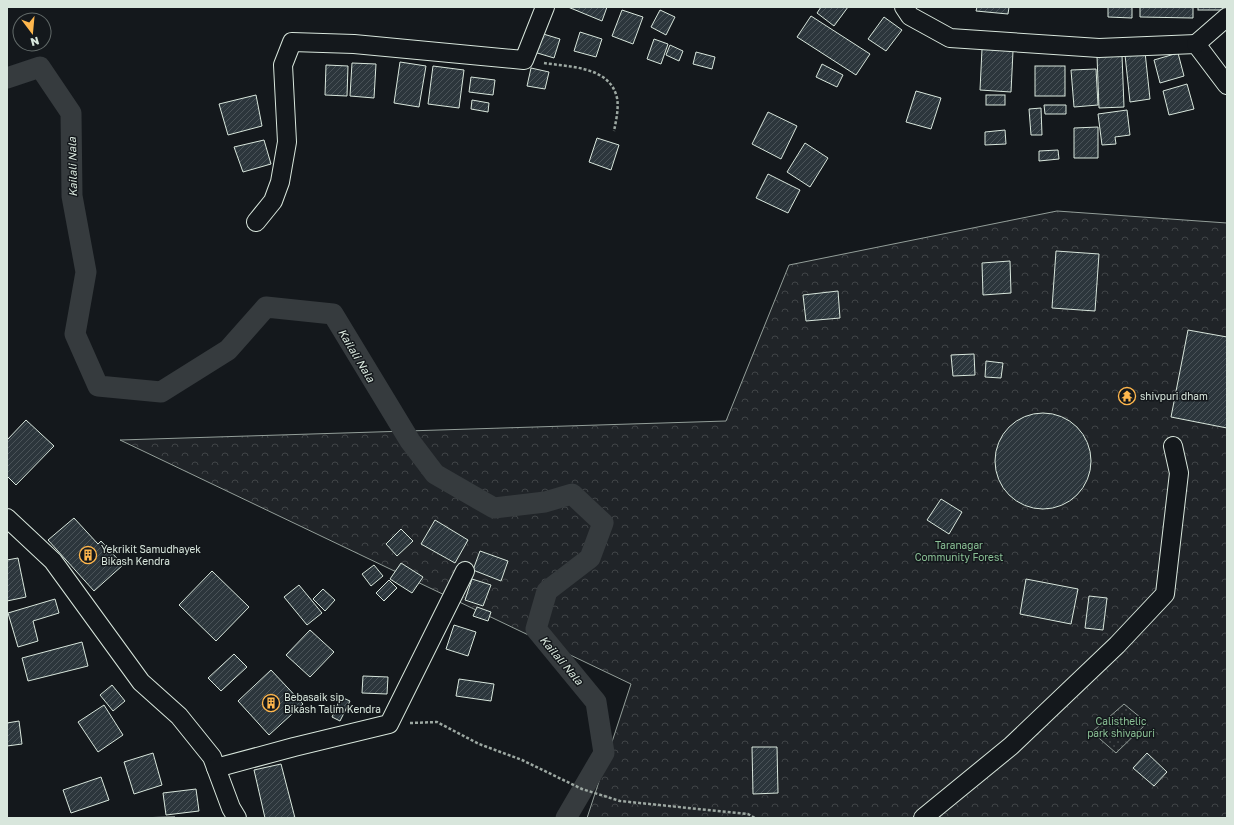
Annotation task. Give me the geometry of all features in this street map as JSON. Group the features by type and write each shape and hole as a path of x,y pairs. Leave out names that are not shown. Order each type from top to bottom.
{"street":[{"path":"256,222 273,201 280,182 287,142 283,65 292,42 354,44 524,60 545,7"},
{"path":"904,7 910,16 950,38 1099,48 1196,44 1227,17"},
{"path":"1196,44 1227,85"},
{"path":"923,818 1011,746 1117,645 1165,594 1179,473 1173,446"},
{"path":"7,518 53,561 141,682 179,716 212,757 237,818"},
{"path":"216,768 389,724 465,571"}],"path":[{"path":"524,60 597,73 611,84 617,98 617,114 614,132"},
{"path":"389,724 437,722 479,744 522,760 582,789 620,801 748,814 755,818"}],"green space":[{"name":"Taranagar Community Forest","path":"1057,211 1227,223 1227,818 587,818 631,684 120,440 726,421 789,265"},
{"name":"Calisthelic park shivapuri","path":"1124,704 1147,723 1116,753 1092,732"}],"building":[{"path":"568,7 607,7 602,21"},
{"path":"821,7 848,7 834,26 817,13"},
{"path":"977,7 1009,7 1008,14 976,11"},
{"path":"1108,7 1132,7 1132,18 1108,17"},
{"path":"1140,7 1193,7 1193,18 1140,17"},
{"path":"1198,7 1223,7 1223,10 1198,10"},
{"path":"622,10 643,17 633,44 612,36"},
{"path":"660,10 675,17 666,35 651,27"},
{"path":"811,16 870,54 856,75 797,37"},
{"path":"884,17 902,30 886,51 868,39"},
{"path":"580,32 602,39 596,57 574,51"},
{"path":"540,33 560,39 554,58 534,52"},
{"path":"654,39 668,44 661,64 647,59"},
{"path":"670,45 683,51 679,61 666,55"},
{"path":"982,49 1013,51 1011,92 980,90"},
{"path":"696,52 715,57 712,69 693,64"},
{"path":"1145,52 1150,99 1130,102 1125,55"},
{"path":"1178,53 1184,76 1160,83 1154,60"},
{"path":"1122,55 1124,107 1099,108 1097,56"},
{"path":"400,62 426,66 419,107 394,103"},
{"path":"352,63 376,64 374,98 350,96"},
{"path":"822,64 843,75 837,87 816,77"},
{"path":"326,65 348,66 347,96 325,95"},
{"path":"433,66 464,70 459,108 428,104"},
{"path":"1035,66 1065,66 1065,96 1035,96"},
{"path":"531,68 549,72 545,89 527,86"},
{"path":"1096,69 1098,105 1074,107 1071,70"},
{"path":"471,77 495,80 493,95 469,92"},
{"path":"1187,84 1194,109 1169,115 1163,91"},
{"path":"916,91 941,98 931,129 906,122"},
{"path":"256,95 262,126 228,135 219,104"},
{"path":"986,95 1005,95 1005,105 986,105"},
{"path":"472,100 489,103 488,112 471,109"},
{"path":"1044,105 1066,105 1066,114 1045,114"},
{"path":"1041,108 1042,135 1031,135 1029,109"},
{"path":"1127,110 1130,135 1115,137 1116,144 1102,145 1098,114"},
{"path":"768,112 797,126 781,159 752,144"},
{"path":"1098,127 1098,158 1074,158 1074,128"},
{"path":"1005,130 1006,144 985,145 985,132"},
{"path":"597,138 619,145 611,170 589,162"},
{"path":"264,140 271,164 243,172 234,147"},
{"path":"805,143 828,158 810,187 787,172"},
{"path":"1058,150 1059,159 1039,161 1039,151"},
{"path":"768,174 800,190 788,213 756,198"},
{"path":"1056,251 1099,254 1095,311 1052,308"},
{"path":"1010,261 1011,293 983,295 982,263"},
{"path":"838,291 840,318 806,321 803,295"},
{"path":"1188,330 1227,337 1227,428 1171,417"},
{"path":"974,354 975,375 953,376 951,355"},
{"path":"986,361 1003,363 1001,378 985,377"},
{"path":"1043,413 1061,417 1070,421 1077,427 1083,434 1087,443 1091,461 1087,479 1083,488 1077,495 1070,501 1061,505 1043,509 1025,505 1016,501 1009,495 1003,488 999,479 995,461 999,443 1003,434 1009,427 1016,421 1025,417"},
{"path":"26,420 54,446 16,485 7,476 7,440"},
{"path":"941,499 962,512 949,534 927,520"},
{"name":"Yekrikit Samudhayek Bikash Kendra","path":"74,518 98,544 101,541 123,565 94,591 48,540"},
{"path":"435,520 468,540 455,563 421,544"},
{"path":"401,529 413,541 397,556 386,544"},
{"path":"480,551 508,561 501,581 473,570"},
{"path":"18,558 26,597 7,601 7,560"},
{"path":"401,563 423,577 412,593 390,579"},
{"path":"374,565 383,576 371,586 362,574"},
{"path":"212,571 249,607 216,641 179,605"},
{"path":"472,579 491,585 483,606 465,600"},
{"path":"1026,579 1078,589 1071,624 1020,614"},
{"path":"389,580 397,588 384,601 376,593"},
{"path":"299,585 322,613 307,625 284,597"},
{"path":"323,589 335,600 325,611 313,599"},
{"path":"1089,596 1107,598 1103,630 1085,628"},
{"path":"55,599 59,613 33,621 38,641 18,647 8,613"},
{"path":"477,607 491,612 488,621 473,616"},
{"path":"454,625 476,632 468,656 446,649"},
{"path":"310,630 334,652 310,677 286,655"},
{"path":"82,642 88,666 28,681 22,658"},
{"path":"234,654 247,667 221,691 208,678"},
{"name":"Bebasaik sip Bikash Talim Kendra","path":"271,670 303,704 269,735 238,701"},
{"path":"363,676 388,677 387,694 362,693"},
{"path":"459,679 494,684 491,701 456,696"},
{"path":"112,685 125,701 113,711 100,695"},
{"path":"341,697 350,701 340,721 332,717"},
{"path":"104,705 123,735 98,752 78,722"},
{"path":"19,721 22,744 7,746 7,723"},
{"path":"752,747 777,747 778,793 753,794"},
{"path":"153,753 162,785 134,794 124,762"},
{"path":"1147,753 1167,772 1154,786 1133,768"},
{"path":"281,764 295,818 265,818 254,770"},
{"path":"101,777 109,800 71,813 63,790"},
{"path":"196,789 199,811 166,815 163,793"},
{"path":"175,817 175,818 130,818"}],"waterway":[{"name":"Kailali Nala","path":"7,78 40,67 71,113 72,196 86,272 75,334 98,386 161,392 228,350 266,307 333,314 410,441 435,474 494,508 545,502 572,494 603,523 590,558 547,591 536,629 596,702 604,753 566,818"}],"place":[{"name":"shivpuri dham","path":"1127,396"},
{"name":"Yekrikit Samudhayek Bikash Kendra","path":"88,555"},
{"name":"Bebasaik sip Bikash Talim Kendra","path":"271,703"}]}
